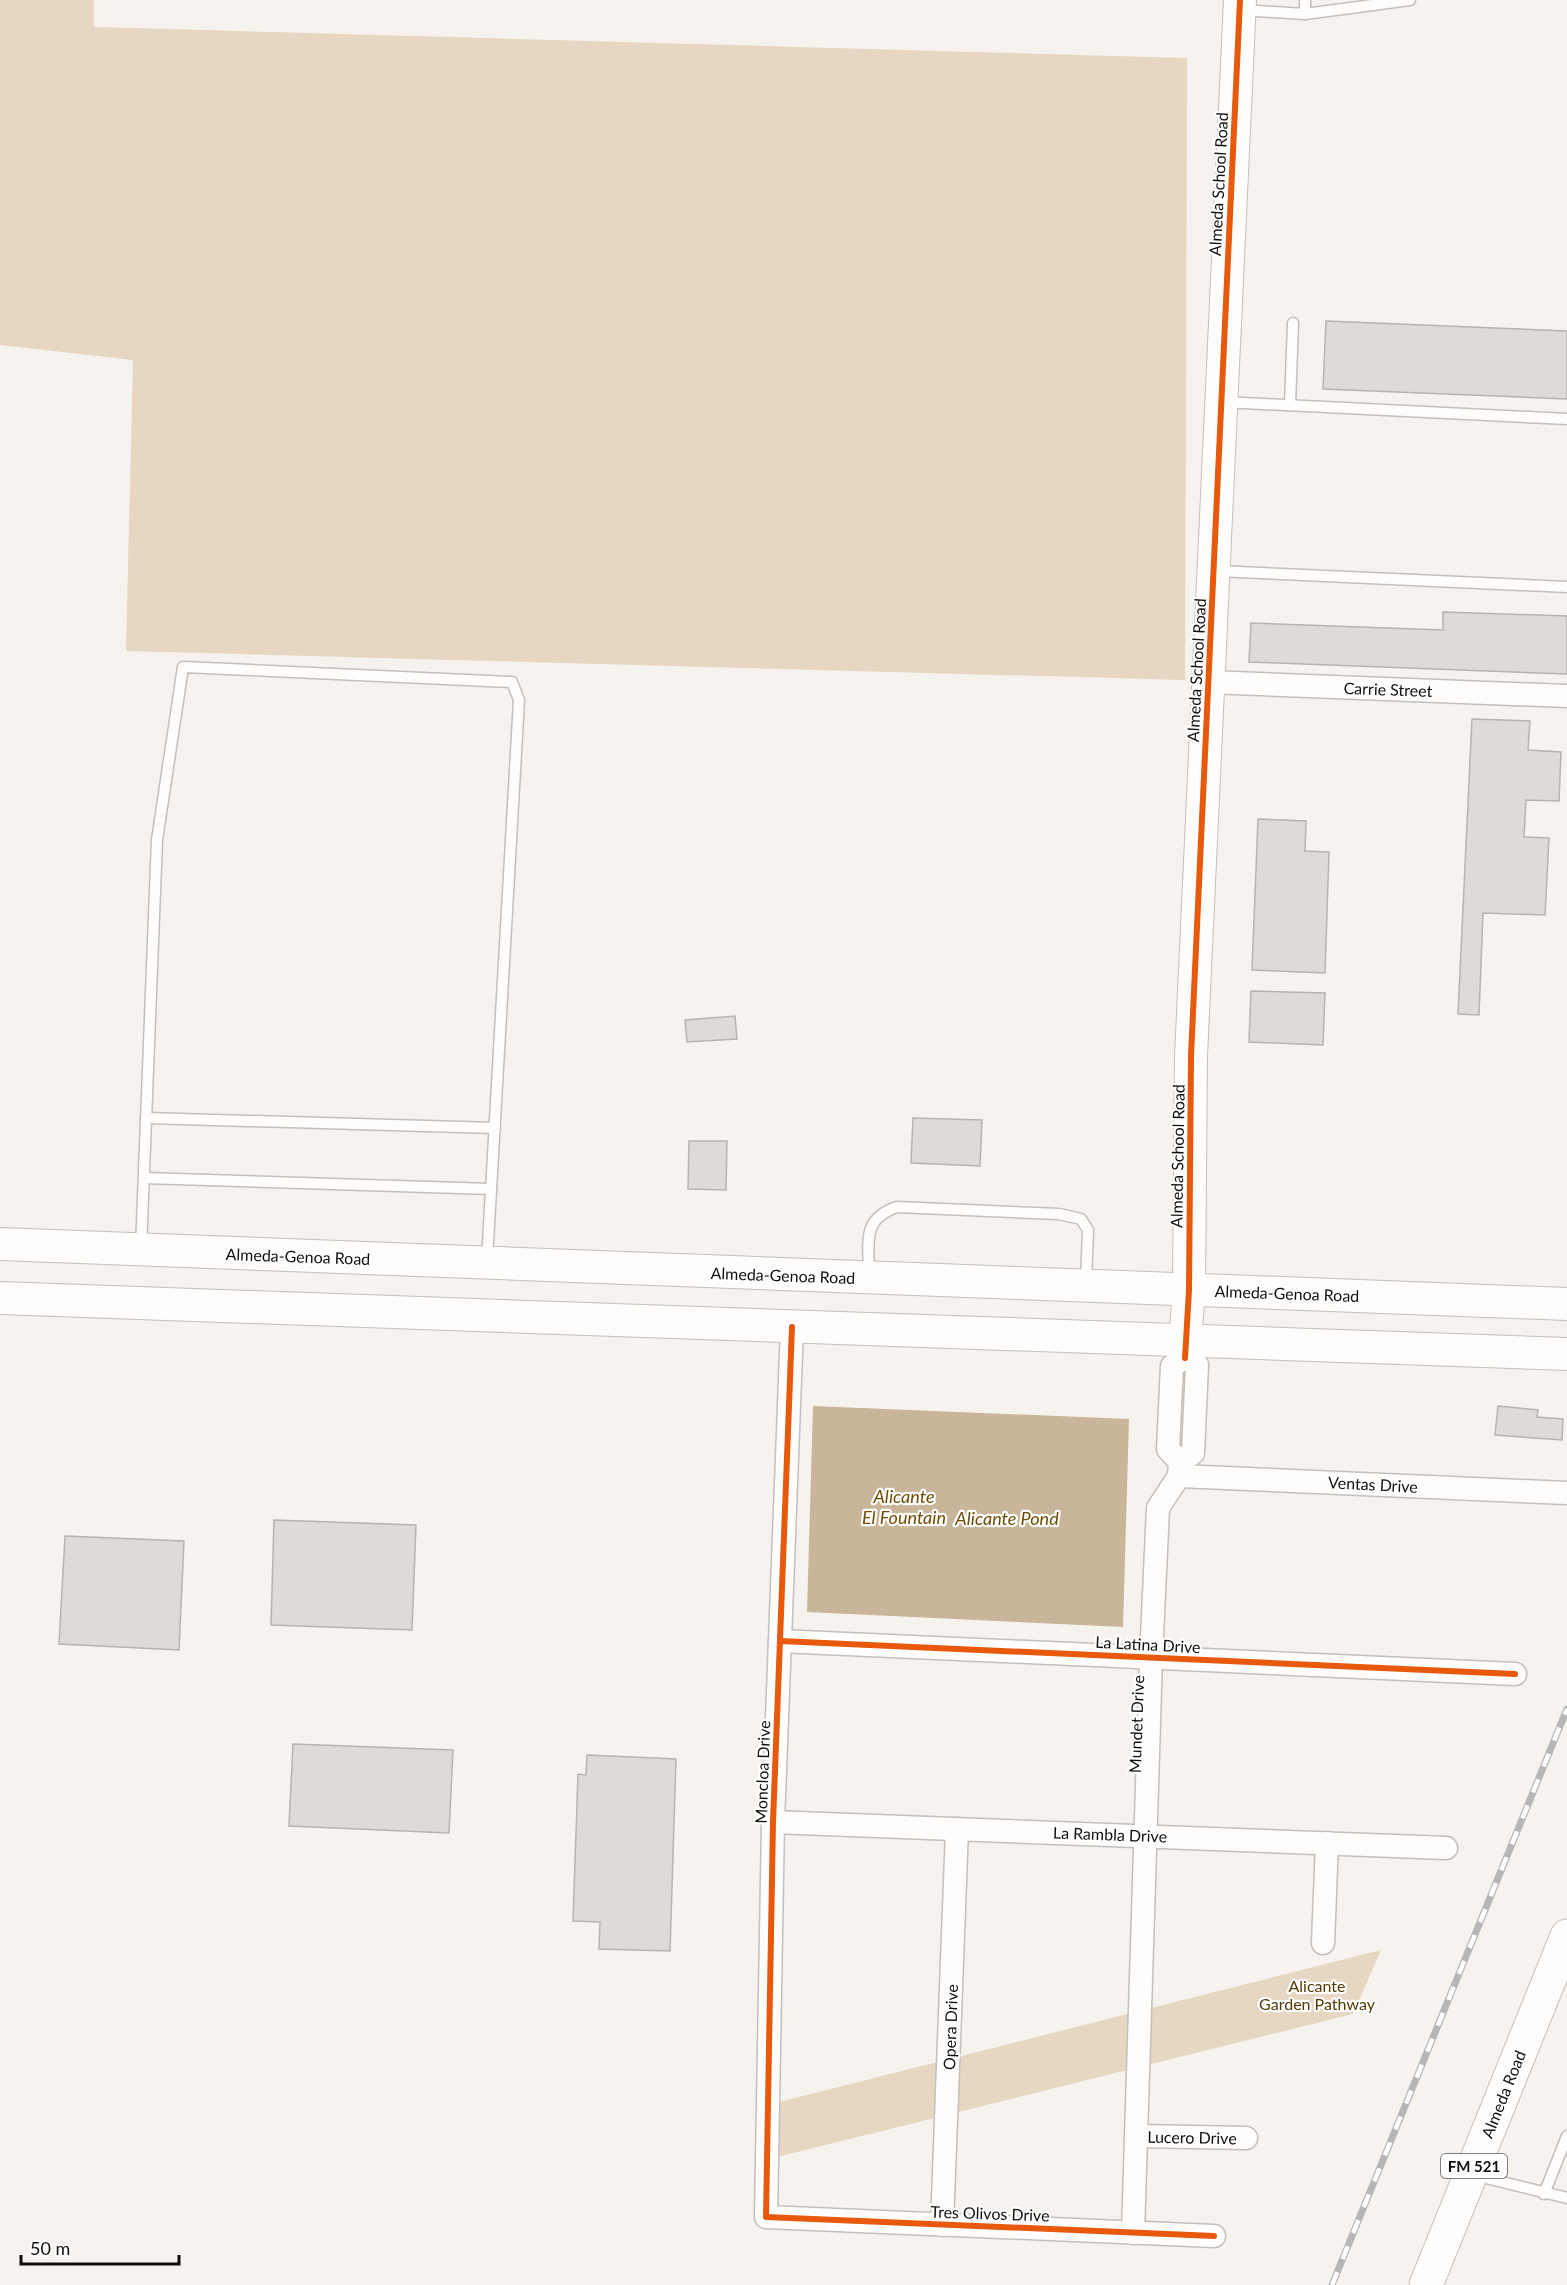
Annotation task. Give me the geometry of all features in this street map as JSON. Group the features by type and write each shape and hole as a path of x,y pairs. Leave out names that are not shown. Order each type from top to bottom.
{"main road":[{"name":"Almeda School Road","path":"1185,1349 1189,1290 1191,1056 1240,5"},
{"name":"Almeda-Genoa Road","path":"0,1244 1567,1304"},
{"path":"594,1320 595,1268"},
{"path":"1416,1348 1418,1297"},
{"path":"0,1298 792,1327 1185,1349 1416,1348 1567,1354"},
{"name":"Almeda Road","path":"1426,2285 1567,1936"}],"street":[{"name":"Carrie Street","path":"1209,682 1567,696"},
{"name":"Moncloa Drive","path":"766,2217 773,1822 792,1327"},
{"path":"1180,1469 1168,1449 1183,1407 1172,1366 1185,1349"},
{"name":"Ventas Drive","path":"1180,1469 1567,1493"},
{"name":"Mundet Drive","path":"1134,2233 1151,1658 1158,1508 1180,1469"},
{"name":"La Latina Drive","path":"780,1641 1515,1674"},
{"name":"La Rambla Drive","path":"773,1822 1446,1848"},
{"name":"Opera Drive","path":"942,2225 957,1829"},
{"path":"1323,1943 1327,1843"},
{"name":"Lucero Drive","path":"1137,2136 1246,2138"},
{"name":"Tres Olivos Drive","path":"766,2217 1214,2236"}],"lane":[{"path":"1305,0 1305,14"},
{"path":"1240,5 1305,14 1410,0"},
{"path":"1290,405 1293,323"},
{"path":"1222,402 1567,419"},
{"path":"1214,570 1567,587"},
{"path":"141,1250 157,840 183,667 512,682 519,700 487,1264"},
{"path":"146,1119 495,1128"},
{"path":"144,1178 491,1189"},
{"path":"869,1278 870,1231 875,1219 883,1212 897,1207 1059,1214 1081,1219 1088,1230 1086,1286"},
{"path":"1544,2194 1567,2136"},
{"path":"1471,2174 1567,2198"}],"green space":[{"path":"0,0 94,0 94,27 1187,58 1185,680 126,651 133,360 0,345"},
{"name":"Alicante Garden Pathway","path":"1381,1950 1353,2014 777,2157 779,2102"}],"water":[{"name":"Alicante Pond","path":"813,1406 1129,1419 1123,1627 807,1612"}],"building":[{"path":"1326,321 1567,331 1567,399 1323,389"},
{"path":"1443,612 1567,616 1567,674 1249,662 1251,623 1443,630"},
{"path":"1472,719 1530,721 1528,750 1561,752 1559,801 1526,800 1524,837 1549,838 1545,915 1483,913 1479,1015 1458,1014"},
{"path":"1258,819 1306,821 1305,851 1329,852 1325,973 1252,970"},
{"path":"1251,991 1325,993 1323,1045 1249,1042"},
{"path":"735,1016 737,1039 687,1042 685,1020"},
{"path":"913,1118 982,1120 980,1166 911,1163"},
{"path":"689,1141 727,1141 726,1190 688,1189"},
{"path":"1498,1406 1538,1410 1537,1417 1563,1419 1562,1440 1495,1435"},
{"path":"274,1520 416,1525 412,1630 271,1625"},
{"path":"65,1536 184,1541 179,1650 59,1644"},
{"path":"293,1744 453,1750 449,1833 289,1826"},
{"path":"587,1755 676,1759 670,1951 599,1949 600,1922 573,1921 578,1774 586,1775"}],"railway":[{"path":"1332,2285 1567,1709"}],"cycle path":[{"path":"1185,1358 1189,1290 1191,1056 1240,0"},
{"path":"792,1327 773,1822 766,2217 1214,2236"},
{"path":"780,1641 1515,1674"}],"water label":[{"name":"Alicante El Fountain","path":"904,1506"}]}
